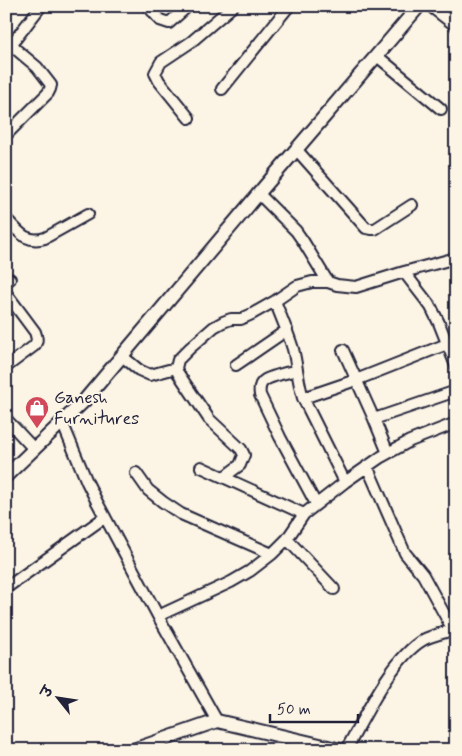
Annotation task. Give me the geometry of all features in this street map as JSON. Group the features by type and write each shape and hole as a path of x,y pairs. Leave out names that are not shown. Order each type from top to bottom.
{"street":[{"path":"6,135 50,89 51,85 37,67 9,43 40,6"},
{"path":"148,6 160,20 169,23 188,6"},
{"path":"189,118 159,81 155,72 161,62 190,42 233,6"},
{"path":"222,89 289,6"},
{"path":"6,476 84,401 296,149 420,6"},
{"path":"430,6 456,26"},
{"path":"377,56 441,109"},
{"path":"296,149 366,228 375,228 412,205"},
{"path":"258,194 304,241 328,282"},
{"path":"6,219 27,238 38,240 88,214"},
{"path":"224,477 240,465 244,456 241,449 209,420 178,373 176,368 178,360 183,354 214,327 231,319 241,319 305,283 328,282 356,287 456,258"},
{"path":"404,272 431,307 456,366"},
{"path":"6,293 35,332 37,342 6,367"},
{"path":"274,301 287,330 303,398 345,482"},
{"path":"236,366 287,330"},
{"path":"303,398 356,380 447,344"},
{"path":"343,350 388,454"},
{"path":"122,356 150,375 176,368"},
{"path":"297,370 265,380 259,390 280,437 316,504"},
{"path":"374,420 456,391"},
{"path":"6,419 34,450"},
{"path":"62,422 87,482 105,517 217,720"},
{"path":"158,616 243,575 262,563 287,539 304,514 345,482 410,440 456,423"},
{"path":"346,750 386,679 403,657 424,639 454,629 423,575 405,553 368,466"},
{"path":"201,467 304,514"},
{"path":"136,473 143,484 154,495 181,514 272,554"},
{"path":"6,588 105,517"},
{"path":"287,539 334,589"},
{"path":"133,750 217,720 341,750"}],"place":[{"name":"Ganesh Furnitures","path":"37,429"}]}
